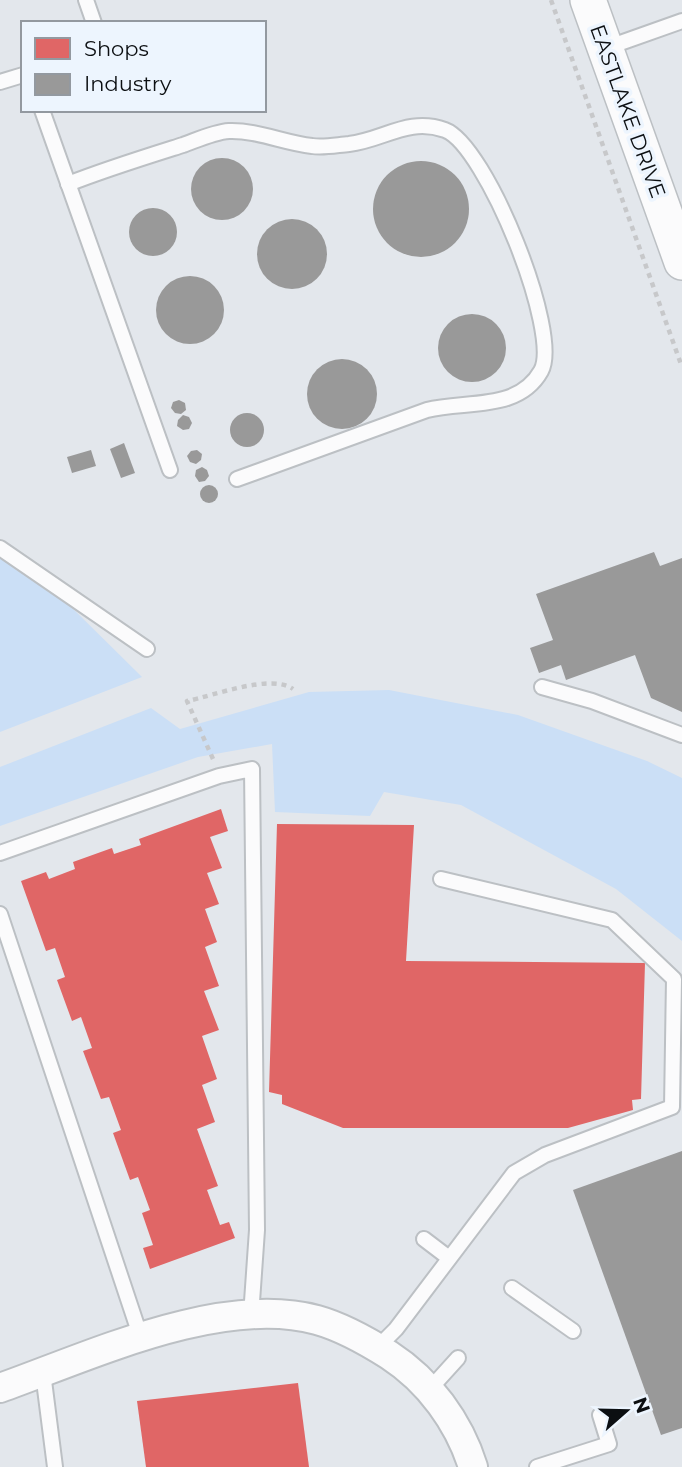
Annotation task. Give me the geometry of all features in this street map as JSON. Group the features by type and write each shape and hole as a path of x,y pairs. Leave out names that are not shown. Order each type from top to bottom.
{"street":[{"name":"EASTLAKE DRIVE","path":"588,0 682,262"},
{"path":"0,1388 141,1338 198,1322 251,1316 317,1320 377,1348 403,1364 450,1416 473,1467"}],"lane":[{"path":"86,0 93,21"},
{"path":"605,49 682,21"},
{"path":"0,82 21,76"},
{"path":"43,112 170,470"},
{"path":"68,184 115,165 227,131 255,133 314,147 353,144 405,126 427,124 449,132 468,147 489,178 517,246 546,333 543,369 525,390 503,400 478,405 449,404 427,410 237,480"},
{"path":"0,548 147,649"},
{"path":"542,687 592,701 682,735"},
{"path":"0,853 219,775 252,769 257,1230 251,1316"},
{"path":"377,1348 396,1329 514,1173 545,1155 673,1107 674,979 612,920 441,879"},
{"path":"0,914 141,1338"},
{"path":"424,1239 449,1258"},
{"path":"512,1288 573,1331"},
{"path":"429,1390 458,1358"},
{"path":"43,1373 55,1467"},
{"path":"537,1467 609,1444 600,1415"}],"path":[{"path":"551,0 682,367"},
{"path":"219,775 187,701 268,682 285,684 293,689"}],"shaded area":[{"path":"0,557 62,598 142,677 0,732"},
{"path":"389,690 518,715 647,761 682,778 682,941 616,889 461,805 384,792 370,816 275,812 272,744 198,757 0,826 0,767 151,708 180,729 309,692"}],"building: Shops":[{"path":"221,809 228,831 210,837 222,868 207,873 219,904 205,909 217,942 205,947 219,986 204,991 219,1030 202,1036 217,1079 202,1085 215,1122 197,1129 218,1186 207,1190 220,1225 229,1222 235,1238 150,1269 143,1248 153,1245 142,1213 150,1210 138,1177 130,1180 113,1133 121,1130 109,1097 101,1099 83,1051 92,1048 81,1017 72,1021 57,980 65,977 55,948 46,951 21,881 46,872 49,879 75,869 73,862 112,848 114,854 141,845 139,839"},
{"path":"277,824 414,825 406,961 645,963 641,1099 632,1100 633,1110 568,1128 343,1128 282,1104 282,1095 269,1092"},
{"path":"298,1383 309,1467 146,1467 137,1401"}],"building: Industry":[{"path":"222,158 234,160 244,167 251,177 251,201 244,211 234,218 222,220 210,218 200,211 193,201 191,189 193,177 200,167 210,160"},
{"path":"421,161 439,165 455,175 465,191 469,209 465,227 455,243 439,253 421,257 403,253 387,243 377,227 373,209 377,191 387,175 403,165"},
{"path":"153,208 170,215 177,232 170,249 153,256 136,249 129,232 136,215"},
{"path":"285,219 299,219 312,225 321,234 327,254 325,267 317,279 299,289 285,289 272,283 263,274 257,261 257,247 263,234 272,225"},
{"path":"190,276 203,279 214,286 221,297 224,310 221,323 214,334 203,341 190,344 177,341 166,334 159,323 156,310 159,297 166,286 177,279"},
{"path":"472,314 485,317 496,324 503,335 506,348 503,361 496,372 485,379 472,382 459,379 448,372 441,361 438,348 441,335 448,324 459,317"},
{"path":"342,359 367,369 377,394 367,419 342,429 317,419 307,394 317,369"},
{"path":"179,400 185,403 186,410 181,414 175,413 171,408 173,402"},
{"path":"247,413 259,418 264,430 259,442 247,447 235,442 230,430 235,418"},
{"path":"183,415 189,417 192,423 189,429 183,430 177,426"},
{"path":"124,443 135,473 121,478 110,449"},
{"path":"91,450 96,466 72,473 67,457"},
{"path":"197,450 202,454 201,460 196,464 190,462 187,456 191,451"},
{"path":"202,467 207,470 209,476 205,481 199,482 195,476 196,470"},
{"path":"209,485 215,488 218,494 215,500 209,503 203,500 200,494 203,488"},
{"path":"654,552 660,566 682,558 682,712 651,698 635,655 566,680 561,665 539,673 530,648 553,640 536,594"},
{"path":"682,1151 682,1428 661,1435 573,1190"}]}
